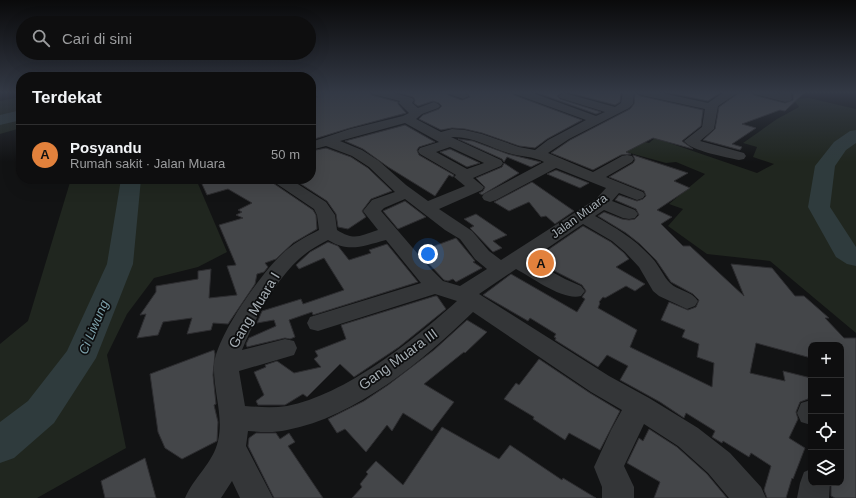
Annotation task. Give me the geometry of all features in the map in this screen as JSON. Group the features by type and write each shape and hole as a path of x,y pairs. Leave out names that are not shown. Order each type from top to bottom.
{"street":[{"path":"316,144 411,115"},
{"path":"412,115 445,139 496,162 462,177 476,188 426,208"},
{"path":"583,115 596,120"},
{"path":"539,154 543,149 607,115"},
{"path":"710,115 708,129 691,141 698,145 739,156"},
{"name":"Jalan Muara","path":"466,175 425,151 445,139 452,132 477,136 523,153 539,154 616,187 637,194"},
{"path":"327,141 368,160 426,208 470,239 482,255 574,291"},
{"path":"594,178 627,159"},
{"path":"490,197 555,162"},
{"path":"290,184 320,206 326,215 328,232 348,243 389,233"},
{"name":"Jalan Muara","path":"467,297 467,292 602,203 616,187"},
{"path":"407,193 378,204 372,209 376,218 436,286 449,292 467,297 600,384 639,406 688,437 719,463 750,498"},
{"path":"602,203 629,214"},
{"path":"583,216 619,237 646,263 656,277 660,286 666,291 687,301"},
{"name":"Gang Muara I","path":"208,489 225,464 231,447 233,418 228,391 227,364 230,348 235,336 276,272 286,260 301,247 328,232"},
{"path":"318,323 436,286"},
{"name":"Gang Muara III","path":"233,418 288,418 317,408 354,391 438,332 467,297"},
{"path":"227,364 285,348"},
{"path":"618,498 618,486 609,466 621,439 639,406"},
{"path":"231,447 257,498"},
{"path":"813,498 815,486"}],"shaded area":[{"path":"0,115 16,115 16,129 0,134"},
{"path":"784,115 856,115 856,333 770,261 707,254 668,226 683,209 669,204 705,174 676,162 666,163 619,150 637,140 649,143 655,138 757,173 774,164 753,157 757,147 743,143"},
{"path":"69,184 198,184 227,252 198,267 154,278 127,314 107,355 126,448 37,498 0,498 0,344 28,321"}],"building":[{"path":"316,115 398,115 316,138"},
{"path":"423,115 569,115 582,120 547,139 535,148 519,146 482,133 465,129 452,128 441,130 419,119"},
{"path":"618,115 702,115 701,126 682,141 693,149 653,138 626,152 631,154 621,155 593,170 551,153 570,140"},
{"path":"718,115 766,115 742,124 756,128 732,144 742,147 740,150 703,140 715,129"},
{"path":"405,125 435,142 419,147 417,150 419,155 454,175 453,177 449,175 435,196 388,167 363,149 345,141"},
{"path":"458,139 473,141 508,154 541,162 531,167 507,157 504,162 502,159"},
{"path":"326,148 351,157 368,168 392,191 371,199 362,211 366,217 348,229 338,227 336,214 327,201 301,184 316,184 316,150"},
{"path":"450,149 480,163 467,167 440,152"},
{"path":"633,155 688,173 674,181 690,188 657,210 672,217 661,224 683,246 690,246 744,296 731,264 772,268 795,296 804,296 829,318 825,318 844,338 856,338 856,498 835,498 831,496 831,486 844,486 844,342 808,342 808,357 756,343 750,373 785,381 783,371 808,377 808,399 800,402 796,412 798,419 789,438 805,448 793,479 792,478 786,498 767,498 764,490 771,466 751,453 749,457 723,441 722,443 712,437 715,431 686,413 684,418 660,402 620,380 628,366 607,355 598,367 555,340 556,338 554,337 556,334 530,318 528,321 483,295 511,274 577,312 585,299 582,297 586,291 582,285 533,260 583,226 611,242 624,253 629,259 616,267 645,284 635,291 626,286 605,298 603,297 599,302 598,308 637,330 630,347 712,387 714,363 697,357 699,344 682,337 685,330 661,320 669,302 688,310 696,307 699,300 693,294 671,282 656,260 640,244 626,233 598,216 604,212 629,220 635,219 639,215 636,209 615,200 619,195 637,201 646,196 644,191 609,177 633,163 635,160"},
{"path":"504,163 519,173 482,195 479,193 483,191 485,187 476,178 502,167"},
{"path":"556,170 589,183 580,188 547,174"},
{"path":"532,182 574,211 555,224 546,216 541,217 529,202 509,211 494,202"},
{"path":"202,184 274,184 313,210 316,215 317,229 293,243 276,259 265,263 268,267 264,272 257,274 255,284 228,324 213,323 211,330 187,334 192,318 163,322 158,335 137,338 146,314 140,315 156,292 156,286 198,279 198,271 211,269 209,298 237,295 227,266 236,265 219,225 243,218 236,215 242,212 238,210 252,203 228,189 207,195"},
{"path":"405,201 426,217 398,229 383,211"},
{"path":"476,214 507,235 493,241 502,248 493,252 470,228 474,226 464,219"},
{"path":"456,238 475,261 473,262 482,268 456,282 453,279 448,281 444,280 418,252"},
{"path":"328,242 338,246 349,260 371,253 369,250 387,244 418,282 313,315 312,312 289,320 295,337 247,347 246,344 249,338 276,326 274,320 257,323 262,311 301,299 303,304 344,290 324,258 299,269 296,265 310,252"},
{"path":"437,296 446,309 399,347 354,377 340,364 307,397 303,394 285,405 258,405 256,401 264,395 254,372 266,367 265,365 277,361 294,373 321,367 314,359 318,356 315,351 346,339 341,325"},
{"path":"467,320 487,332 465,353 464,352 424,384 454,402 432,431 403,413 392,431 387,425 366,452 345,429 337,433 328,419 364,401 388,385 434,350"},
{"path":"214,350 213,375 216,404 214,405 218,422 217,441 182,459 165,448 158,432 150,374"},
{"path":"539,359 620,411 600,450 569,433 565,440 533,419 534,417 504,399 516,383 519,385"},
{"path":"442,427 499,459 510,445 562,480 563,478 596,498 352,498 362,487 360,484 368,474 366,472 376,461 403,485"},
{"path":"649,429 677,447 707,474 727,498 654,498 660,482 627,463 639,438 643,441"},
{"path":"256,433 276,433 280,439 289,433 295,442 288,446 323,498 274,498 248,446 249,438"},
{"path":"145,458 156,498 105,498 101,481"}],"waterway":[{"name":"Ci Liwung","path":"0,120 16,116"},
{"name":"Ci Liwung","path":"856,135 840,146 825,166 819,207 845,251 856,258"},
{"name":"Ci Liwung","path":"0,445 41,412 80,358 120,264 130,184"}],"place":[{"name":"Posyandu","path":"541,263"}]}
